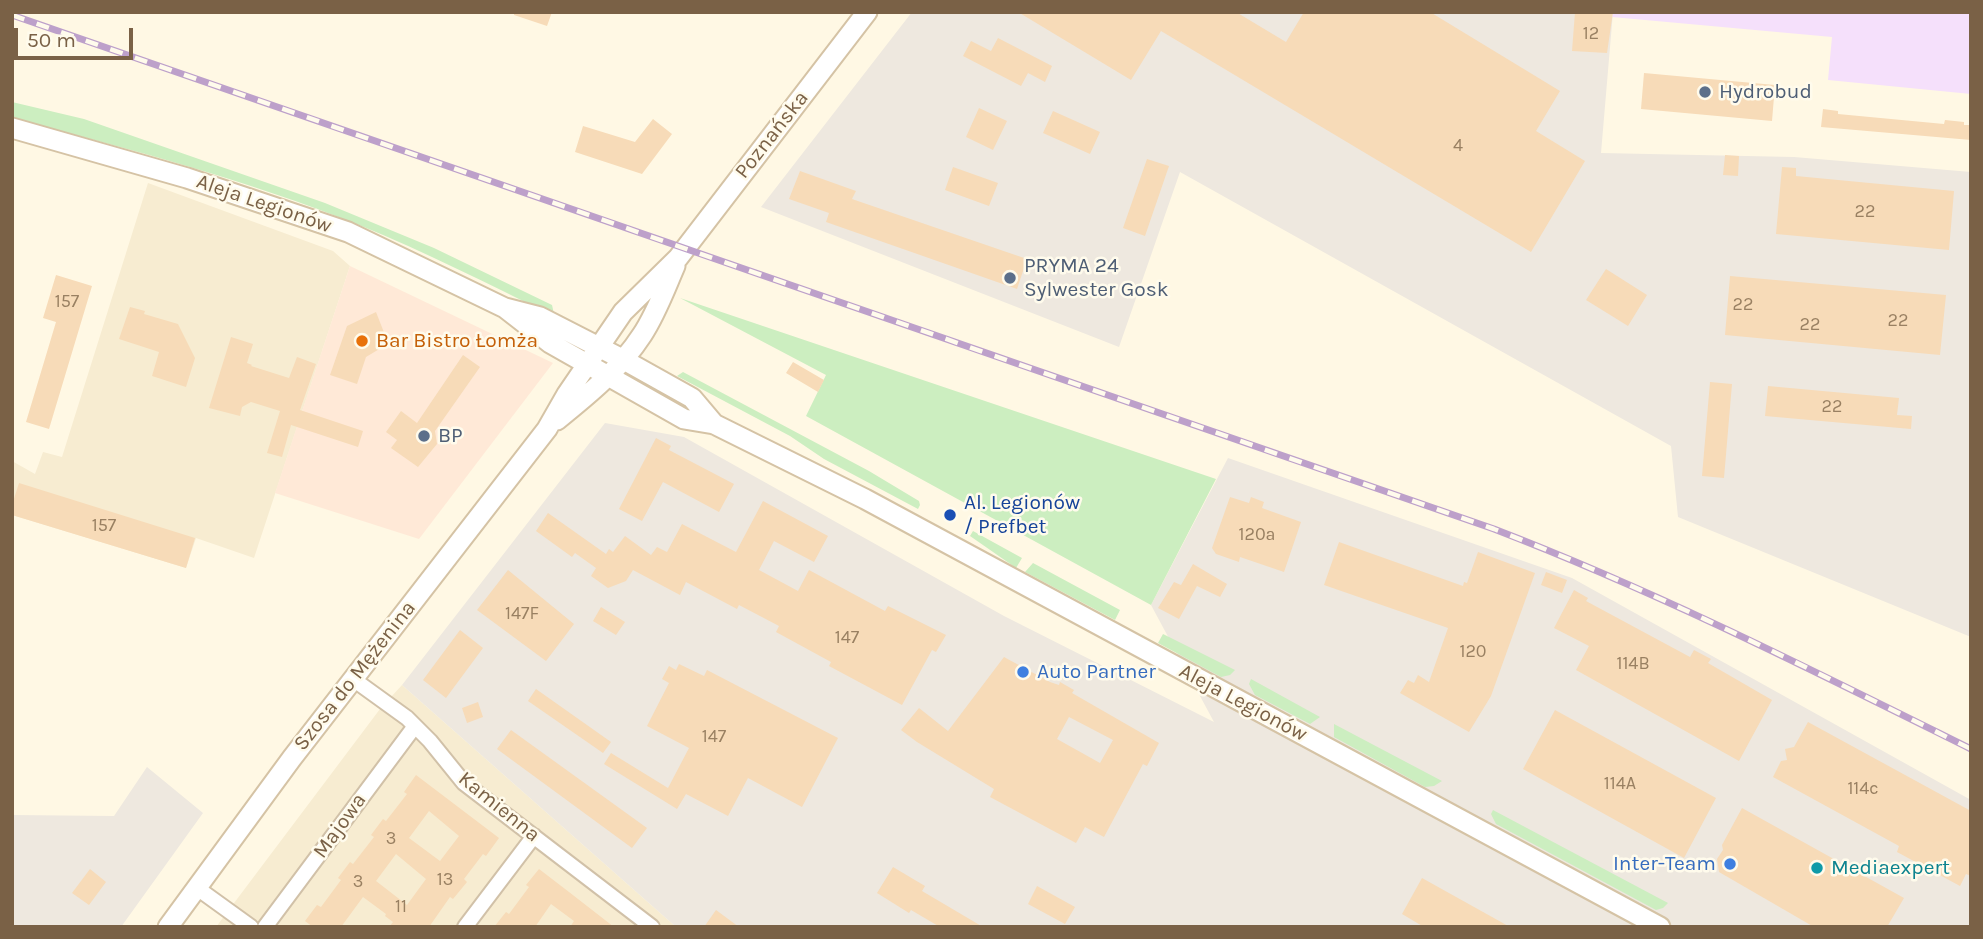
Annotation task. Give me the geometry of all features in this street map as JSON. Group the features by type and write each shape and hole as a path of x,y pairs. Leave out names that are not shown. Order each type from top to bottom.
{"main road":[{"name":"Poznańska","path":"594,356 635,298 678,258 867,12"},
{"name":"Aleja Legionów","path":"12,128 187,178 348,232 505,308 542,338 594,356 624,360 692,398 714,424"},
{"name":"Poznańska","path":"624,360 644,333 678,258"},
{"name":"Aleja Legionów","path":"594,356 609,375 684,419 714,424 865,499 1660,927"},
{"name":"Szosa do Mężenina","path":"168,927 352,679 547,429 566,394 594,356"},
{"name":"Szosa do Mężenina","path":"547,429 624,360"}],"street":[{"name":"Kamienna","path":"352,679 415,726 464,783 653,927"},
{"name":"Majowa","path":"265,927 415,726"},
{"path":"465,927 534,836"},
{"path":"197,888 251,927"}],"shaded area":[{"path":"912,12 1613,12 1601,153 1794,157 1971,172 1971,637 1678,517 1671,446 1180,172 1119,347 761,207"},
{"path":"1613,12 1971,12 1971,94 1828,80 1832,37 1612,17"},
{"path":"148,183 333,251 350,266 254,558 196,538 186,568 12,515 12,461 35,474 43,452 62,457"},
{"path":"350,266 553,363 419,539 275,493"},
{"path":"605,423 684,437 1004,616 1214,722 1151,605 1228,458 1572,578 1971,800 1971,927 676,927 402,685"},
{"path":"402,685 676,927 216,927 380,709"},
{"path":"147,767 203,813 121,927 12,927 12,815 114,816"}],"green space":[{"path":"12,102 84,119 325,203 434,248 552,305 554,314 553,316 408,246 317,209 187,166 12,118"},
{"path":"680,298 1216,479 1151,605 806,416 826,375"},
{"path":"683,372 869,471 919,501 918,509 677,376"},
{"path":"973,531 1022,558 1016,568 970,536"},
{"path":"1033,563 1120,610 1115,620 1025,572"},
{"path":"1163,634 1235,670 1230,675 1221,677 1158,643"},
{"path":"1251,679 1320,717 1310,724 1255,695 1249,684"},
{"path":"1334,724 1442,781 1425,787 1334,737"},
{"path":"1493,810 1668,903 1656,910 1496,824 1491,814"}],"building":[{"path":"514,12 552,12 547,26 514,15"},
{"path":"1018,12 1236,12 1286,42 1304,12 1430,12 1560,91 1536,131 1585,161 1531,252 1161,31 1131,80"},
{"path":"1575,12 1613,12 1607,53 1572,51"},
{"path":"998,38 1052,66 1045,82 1028,73 1021,86 963,56 971,41 991,51"},
{"path":"1644,73 1775,85 1772,121 1641,109"},
{"path":"979,108 1007,121 993,150 966,137"},
{"path":"1823,109 1838,111 1838,114 1944,124 1945,120 1964,122 1964,125 1971,125 1971,140 1821,127"},
{"path":"1053,111 1100,132 1090,154 1043,133"},
{"path":"653,119 672,134 642,174 575,152 583,126 635,142"},
{"path":"1725,155 1739,156 1738,176 1723,175"},
{"path":"1147,159 1169,166 1145,236 1123,228"},
{"path":"953,167 998,183 989,206 945,190"},
{"path":"1782,167 1796,168 1796,176 1954,191 1949,250 1776,234"},
{"path":"800,171 856,191 852,199 1027,259 1017,289 826,222 829,213 789,199"},
{"path":"1606,269 1647,295 1628,326 1586,300"},
{"path":"56,275 92,286 49,429 26,422 56,322 43,318"},
{"path":"1730,276 1946,295 1940,355 1725,335"},
{"path":"130,307 178,324 195,358 186,387 152,376 159,352 119,339"},
{"name":"Bar Bistro Łomża","path":"376,312 385,335 381,348 366,357 357,384 330,375 347,326"},
{"path":"231,337 253,344 247,363 251,366 289,378 297,357 316,364 300,410 363,431 358,447 291,425 282,457 267,453 280,411 251,402 242,407 240,416 209,408"},
{"path":"463,355 480,367 435,431 437,444 418,467 391,448 397,440 386,432 401,411 417,423"},
{"path":"793,362 824,380 818,392 786,373"},
{"path":"1710,382 1732,384 1724,478 1702,476"},
{"path":"1768,386 1899,398 1897,415 1912,416 1911,429 1765,416"},
{"path":"656,438 671,446 669,450 734,484 719,512 663,482 642,521 619,509"},
{"path":"19,483 195,538 186,568 12,515 12,505"},
{"path":"1230,497 1249,503 1251,497 1264,502 1262,508 1301,522 1284,572 1240,557 1239,562 1216,554 1212,548"},
{"path":"763,501 828,536 814,562 774,541 759,570 798,591 809,570 885,611 888,606 946,635 936,652 932,650 902,705 829,666 831,662 776,632 779,626 739,605 737,609 686,582 680,595 633,570 626,581 608,588 591,576 596,568 575,553 572,557 536,531 548,513 606,554 609,549 613,552 625,536 651,555 657,547 667,552 682,524 736,552"},
{"path":"1339,542 1463,586 1464,582 1467,583 1478,552 1535,573 1491,696 1469,732 1400,693 1408,680 1414,683 1418,675 1429,682 1448,628 1324,585"},
{"path":"1193,564 1227,584 1220,597 1197,586 1179,619 1158,608 1174,582 1181,585"},
{"path":"508,570 574,624 546,661 477,610"},
{"path":"1546,572 1567,580 1562,593 1541,585"},
{"path":"1574,590 1588,598 1586,601 1690,657 1694,650 1711,659 1708,663 1772,700 1739,761 1576,670 1589,646 1554,628"},
{"path":"601,607 625,622 616,635 593,621"},
{"path":"460,630 483,648 446,698 423,680"},
{"path":"1004,657 1050,682 1059,685 1060,682 1074,690 1072,693 1159,743 1147,766 1143,764 1104,837 1085,827 1076,843 990,797 994,789 901,730 919,708 948,731","holes":["1069,717 1113,740 1100,763 1057,739"]},
{"path":"679,664 704,676 707,670 838,738 802,807 748,778 728,816 686,794 677,809 604,764 611,753 668,788 689,748 647,726 669,683 662,679 669,666 676,670"},
{"path":"536,689 611,742 603,753 528,701"},
{"path":"478,702 483,717 467,723 462,708"},
{"path":"1555,710 1716,798 1684,858 1523,769"},
{"path":"1808,722 1971,811 1971,876 1966,874 1960,886 1897,852 1899,846 1773,777 1781,761 1787,760 1785,749 1794,747"},
{"path":"511,730 647,828 632,848 497,749"},
{"path":"416,775 499,838 486,856 483,854 464,879 467,882 453,899 450,897 429,927 389,927 393,922 363,897 341,927 313,927 305,921 317,905 321,907 341,880 338,878 350,862 353,864 374,837 371,835 383,819 386,821 407,794 404,792","holes":["429,811 459,836 440,861 409,838","396,854 426,879 407,905 376,881"]},
{"name":"Mediaexpert","path":"1742,808 1904,898 1887,927 1814,927 1719,872 1717,859 1723,850 1722,845"},
{"path":"893,867 925,886 922,891 983,927 940,927 911,910 909,913 877,893"},
{"path":"90,869 106,882 89,905 72,893"},
{"path":"539,869 614,927 570,927 574,921 551,904 535,927 494,927 506,912 509,914"},
{"path":"1422,878 1510,927 1424,927 1402,914"},
{"path":"1037,886 1075,907 1065,924 1028,904"},
{"path":"716,910 739,927 704,927"}],"railway":[{"path":"12,15 1494,529 1676,606 1971,749"}],"place":[{"name":"Hydrobud","path":"1705,92"},
{"name":"PRYMA 24 Sylwester Gosk","path":"1010,278"},
{"name":"Bar Bistro Łomża","path":"362,341"},
{"name":"BP","path":"424,436"},
{"name":"Al. Legionów / Prefbet","path":"950,515"},
{"name":"Auto Partner","path":"1023,672"},
{"name":"Inter-Team","path":"1730,864"},
{"name":"Mediaexpert","path":"1817,868"}]}
